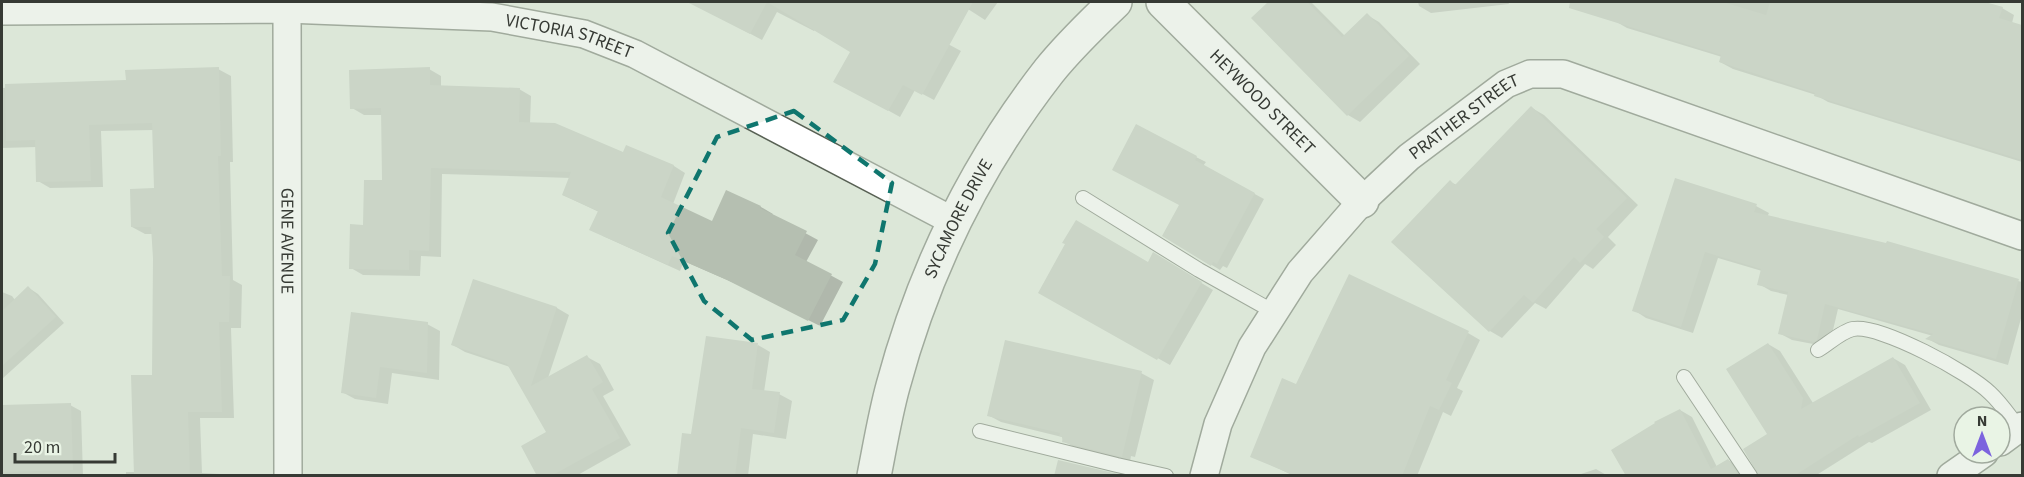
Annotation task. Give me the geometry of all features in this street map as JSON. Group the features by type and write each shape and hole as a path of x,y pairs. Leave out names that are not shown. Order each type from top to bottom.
{"main road":[{"name":"SYCAMORE DRIVE","path":"874,476 892,387 918,307 953,221 991,152 1050,70 1115,2"},
{"name":"HEYWOOD STREET","path":"1163,2 1362,201"}],"street":[{"name":"VICTORIA STREET","path":"2,11 287,9 492,17 584,34 635,54 953,221"},
{"name":"GENE AVENUE","path":"287,9 288,476"},
{"name":"PRATHER STREET","path":"1204,476 1222,415 1252,347 1300,272 1362,201 1409,157 1506,84 1530,74 1563,74 2022,236"},
{"path":"1951,476 1967,465"}],"lane":[{"path":"1083,198 1199,270 1275,312"},
{"path":"1818,350 1852,329 1863,329 1885,335 1963,372 1990,392 2014,432"},
{"path":"1684,377 1750,476"},
{"path":"980,431 1166,476"}],"highlighted area":[{"path":"794,111 892,183 875,264 843,320 752,340 704,301 668,233 717,137"}],"building":[{"path":"687,2 767,2 750,34"},
{"path":"767,2 973,2 922,95 903,85 888,111 833,82 850,52"},
{"path":"1268,2 1307,2 1342,37 1367,13 1409,56 1347,116 1251,18"},
{"path":"1570,2 1723,2 1766,15 1770,2 1985,2 2003,7 1999,18 2022,25 2022,160 1814,96 1815,93 1719,62 1721,55 1569,8"},
{"path":"219,67 221,156 218,156 222,276 230,276 229,322 219,322 222,412 188,412 190,476 134,476 131,375 152,375 153,258 151,227 131,227 130,189 154,188 152,123 89,125 91,181 36,182 35,140 6,141 5,84 126,80 125,70"},
{"path":"430,67 430,85 520,88 519,122 555,123 623,152 626,145 674,165 661,197 712,221 726,190 807,231 795,255 832,274 808,321 727,280 672,256 668,265 589,230 598,211 562,195 571,172 431,168 429,251 409,250 409,270 349,269 350,224 363,225 364,180 382,180 381,108 350,109 349,70"},
{"path":"1531,106 1627,198 1596,229 1604,237 1580,263 1574,257 1533,303 1524,295 1489,332 1391,242 1450,180 1455,185"},
{"path":"1136,124 1197,156 1195,160 1255,193 1217,264 1213,262 1211,266 1162,236 1179,205 1112,170"},
{"path":"1675,178 1757,204 1754,212 1886,243 1887,241 2019,279 1996,359 1925,339 1933,334 1825,304 1817,340 1814,342 1778,334 1788,292 1757,285 1761,269 1705,252 1681,327 1632,311"},
{"path":"1076,220 1148,262 1153,252 1202,282 1157,360 1038,293"},
{"path":"1349,274 1469,331 1446,380 1452,383 1439,410 1430,406 1402,476 1296,476 1250,457 1282,378 1296,384"},
{"path":"473,279 557,307 531,386 587,355 603,382 592,389 620,438 551,476 537,476 521,446 546,432 507,364 451,345"},
{"path":"28,286 56,317 2,366 2,311"},
{"path":"351,312 428,322 427,373 380,367 376,398 341,393"},
{"path":"706,336 758,343 752,389 780,392 774,433 741,428 735,476 677,476 682,433 691,434"},
{"path":"1005,340 1142,371 1122,457 1062,442 1063,437 1059,436 1060,433 987,416"},
{"path":"1768,343 1803,398 1801,409 1893,357 1920,403 1859,437 1858,435 1794,476 1759,476 1743,449 1767,434 1726,369"},
{"path":"71,403 73,470 2,472 2,405"},
{"path":"1680,409 1711,469 1728,459 1739,476 1626,476 1611,450 1654,422"},
{"path":"1058,460 1118,474 1117,476 1054,476"}]}
